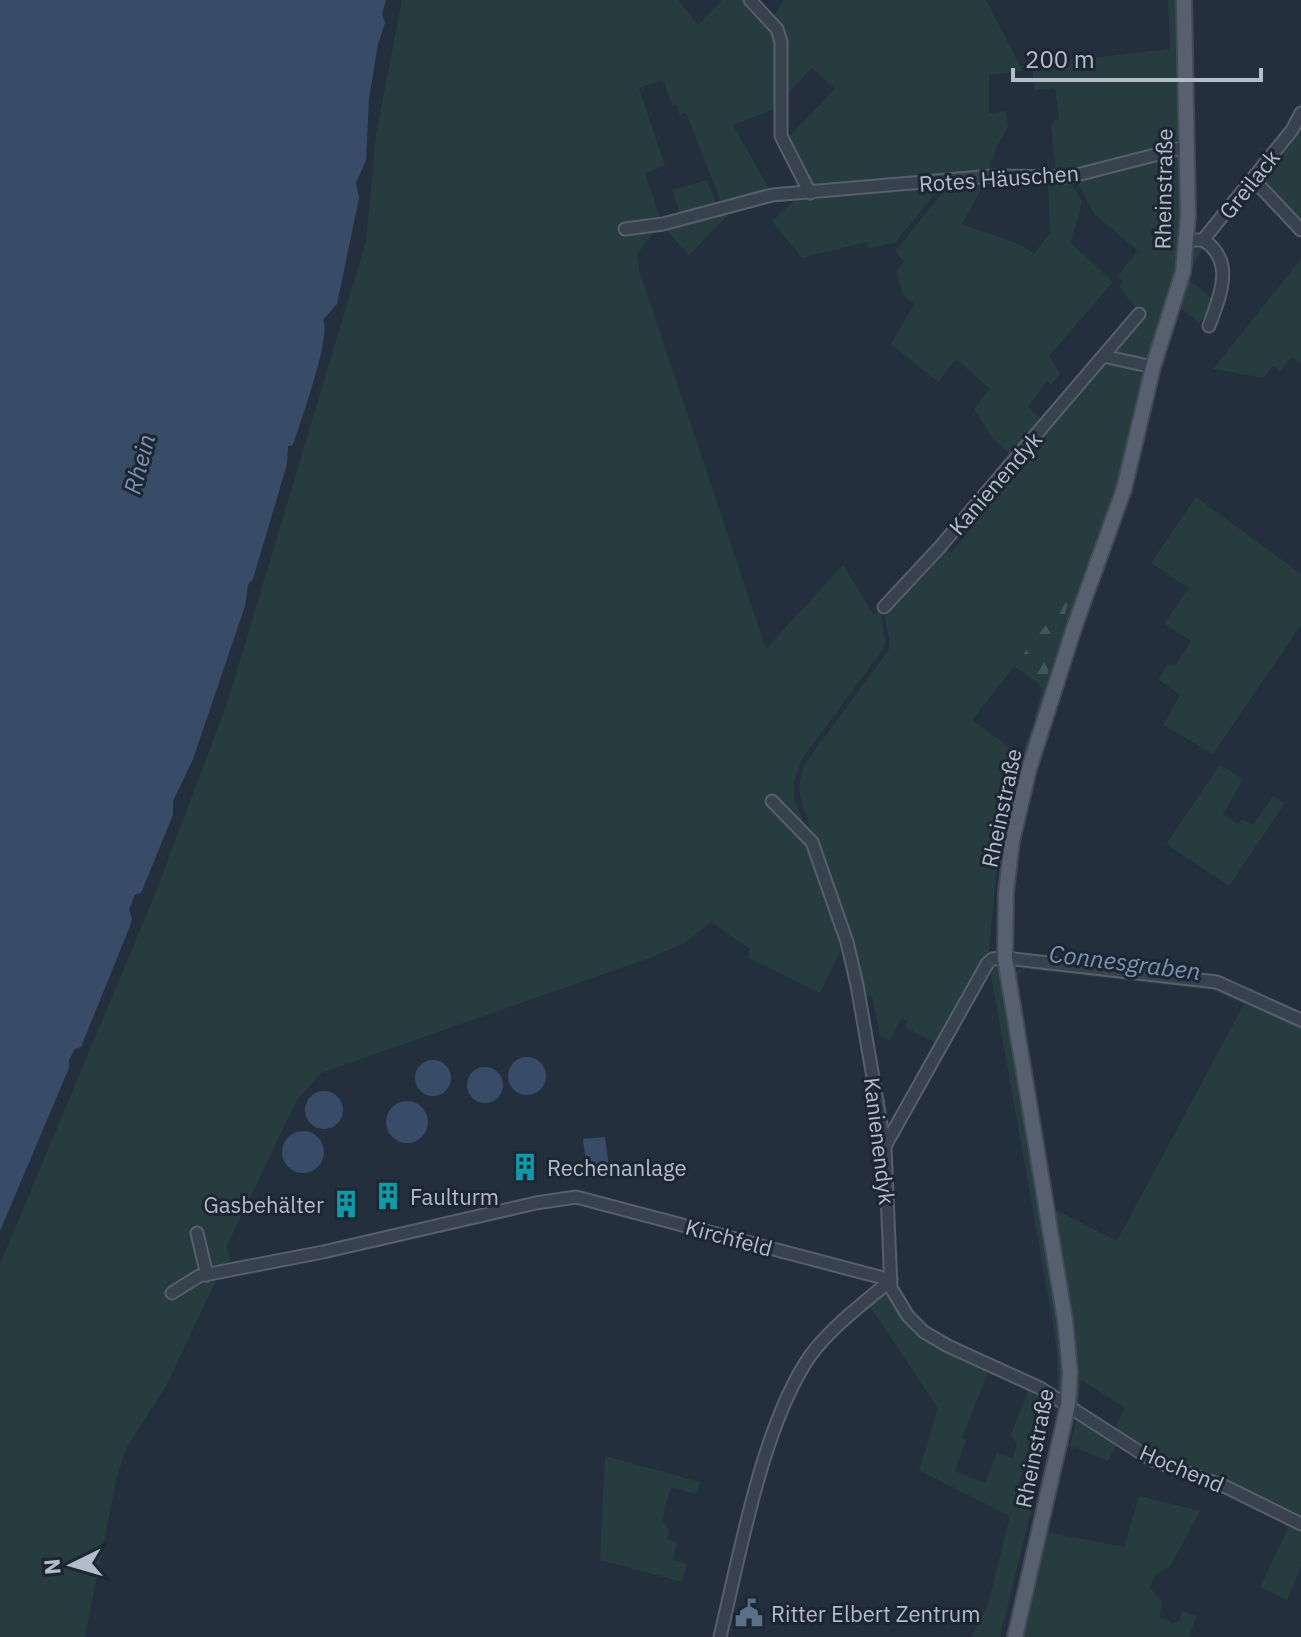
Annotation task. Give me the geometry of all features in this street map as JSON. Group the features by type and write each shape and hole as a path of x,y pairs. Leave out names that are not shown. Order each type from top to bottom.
{"main road":[{"name":"Rheinstraße","path":"1015,1637 1068,1405 1070,1372 1065,1320 1005,958 1009,867 1029,769 1075,625 1124,489 1153,367 1183,272 1187,240 1184,0"}],"street":[{"path":"750,0 777,29 781,42 781,136 810,193"},
{"name":"Greilack","path":"1187,240 1203,240 1292,130 1301,113"},
{"name":"Rotes Häuschen","path":"625,229 663,224 772,195 993,176 1069,177 1186,147"},
{"path":"1253,179 1301,230"},
{"path":"1203,240 1216,248 1221,257 1220,294 1209,326"},
{"name":"Kanienendyk","path":"884,607 939,548 1139,314"},
{"path":"1103,356 1153,367"},
{"name":"Kanienendyk","path":"772,801 812,842 830,889 857,985 885,1147 891,1288 908,1316 924,1332 1040,1388 1068,1405"},
{"path":"885,1147 992,959 1217,982 1301,1020"},
{"name":"Kirchfeld","path":"172,1293 199,1276 576,1197 891,1280"},
{"path":"197,1233 207,1275"},
{"path":"720,1637 766,1456 794,1383 812,1354 891,1280"},
{"name":"Hochend","path":"1068,1405 1152,1460 1224,1486 1301,1524"}],"green space":[{"path":"402,0 678,0 698,25 722,0 747,0 777,35 777,108 733,125 771,192 726,204 721,201 686,113 680,115 676,105 673,106 663,80 639,88 665,166 645,173 661,221 660,229 637,254 639,270 766,649 843,565 874,615 882,607 884,648 802,759 794,780 794,799 802,818 801,826 811,845 844,943 820,993 747,957 750,949 711,922 683,944 647,959 321,1073 297,1100 227,1245 230,1262 248,1258 250,1270 217,1278 166,1386 126,1449 117,1476 85,1637 0,1637 0,1264 154,897 227,704 366,241 376,134"},
{"path":"784,0 986,0 1020,66 1170,49 1168,0 1180,0 1178,105 1183,140 1174,147 1056,173 1051,126 1059,119 1055,88 1035,90 1032,70 989,75 989,113 1006,111 1008,128 990,161 990,174 811,188 786,140 835,89 812,68 783,99 784,41 772,19"},
{"path":"1301,120 1301,227 1257,180"},
{"path":"1176,154 1183,158 1184,219 1179,268 1152,357 1145,361 1116,355 1113,347 1141,314 1119,287 1123,281 1117,276 1138,251 1095,215 1078,184 1080,178"},
{"path":"707,180 718,207 681,217 672,190"},
{"path":"1069,180 1082,201 1071,243 1113,282 1049,356 1060,374 1051,384 1047,381 1028,407 1044,421 1013,457 994,440 974,409 990,389 956,359 938,382 891,344 914,304 904,296 896,271 904,262 895,251 949,185 986,181 962,224 1011,241 1034,254 1050,233 1048,182"},
{"path":"937,186 938,190 895,243 869,248 867,242 802,258 772,221 797,198"},
{"path":"732,211 689,255 664,228"},
{"path":"1196,247 1203,247 1187,278 1215,301 1208,315 1199,323 1177,305 1190,253"},
{"path":"1301,259 1301,364 1292,357 1280,371 1273,366 1263,378 1213,369"},
{"path":"1104,365 1136,368 1145,380 1122,478 1041,718 1034,718 1070,596 972,720 1022,757 1031,728 1036,734 1028,761 1022,758 998,855 989,950 938,1044 905,1027 908,1021 902,1018 890,1040 880,1035 872,996 863,997 801,800 802,774 806,762 888,651 886,608 943,546 950,553 969,532 961,525 1091,373"},
{"path":"1196,497 1301,574 1301,625 1213,754 1163,725 1180,695 1158,679 1169,663 1175,666 1191,641 1164,624 1189,588 1151,563"},
{"path":"1071,593 1043,690 1014,666"},
{"path":"1220,765 1243,779 1223,814 1238,824 1242,819 1253,825 1273,796 1285,803 1229,886 1166,844"},
{"path":"989,964 999,964 1062,1316 1067,1358 1063,1392 1058,1391 1052,1318"},
{"path":"1027,965 1214,986 1301,1026 1301,1516 1153,1455 1114,1430 1125,1408 1081,1380 1078,1406 1073,1401 1013,979 1016,972","holes":["1025,969 1212,990 1244,1004 1117,1241 1054,1209 1016,980 1020,972"]},
{"path":"887,1289 902,1321 922,1336 989,1370 962,1438 966,1440 955,1471 985,1483 997,1453 1012,1458 1017,1445 1011,1435 1029,1388 1050,1398 1026,1456 1015,1497 1033,1503 1000,1637 971,1637 987,1608 1010,1516 919,1470 938,1408 869,1305"},
{"path":"1077,1416 1118,1443 1108,1461 1070,1446"},
{"path":"605,1456 700,1482 696,1494 671,1487 662,1519 669,1530 667,1539 677,1542 673,1560 687,1564 682,1582 600,1560"},
{"path":"1139,1496 1200,1511 1170,1566 1154,1576 1150,1588 1162,1601 1160,1617 1173,1623 1179,1621 1182,1611 1197,1616 1189,1637 1024,1637 1047,1532 1124,1547"},
{"path":"1291,1522 1301,1526 1301,1566 1287,1600 1260,1587"}],"water":[{"name":"Rhein","path":"0,0 386,0 382,14 385,23 378,44 369,99 366,160 356,183 359,198 337,304 323,320 325,329 314,380 293,445 288,446 287,464 253,579 248,585 245,606 193,759 173,801 173,815 141,893 135,895 129,909 132,919 130,926 81,1047 75,1049 69,1060 69,1068 0,1231"},
{"path":"527,1057 540,1063 546,1076 540,1089 527,1095 514,1089 508,1076 514,1063"},
{"path":"433,1060 446,1065 451,1078 446,1091 433,1096 420,1091 415,1078 420,1065"},
{"path":"485,1067 498,1072 503,1085 498,1098 485,1103 472,1098 467,1085 472,1072"},
{"path":"324,1091 337,1097 343,1110 337,1123 324,1129 311,1123 305,1110 311,1097"},
{"path":"407,1101 422,1107 428,1122 422,1137 407,1143 392,1137 386,1122 392,1107"},
{"path":"303,1131 318,1137 324,1152 318,1167 303,1173 288,1167 282,1152 288,1137"},
{"path":"605,1137 610,1176 588,1179 583,1139"}],"waterway":[{"name":"Connesgraben","path":"1033,967 1214,988 1301,1028"}],"place":[{"name":"Rechenanlage","path":"525,1167"},
{"name":"Faulturm","path":"388,1196"},
{"name":"Gasbehälter","path":"346,1204"},
{"name":"Ritter Elbert Zentrum","path":"749,1613"}]}
